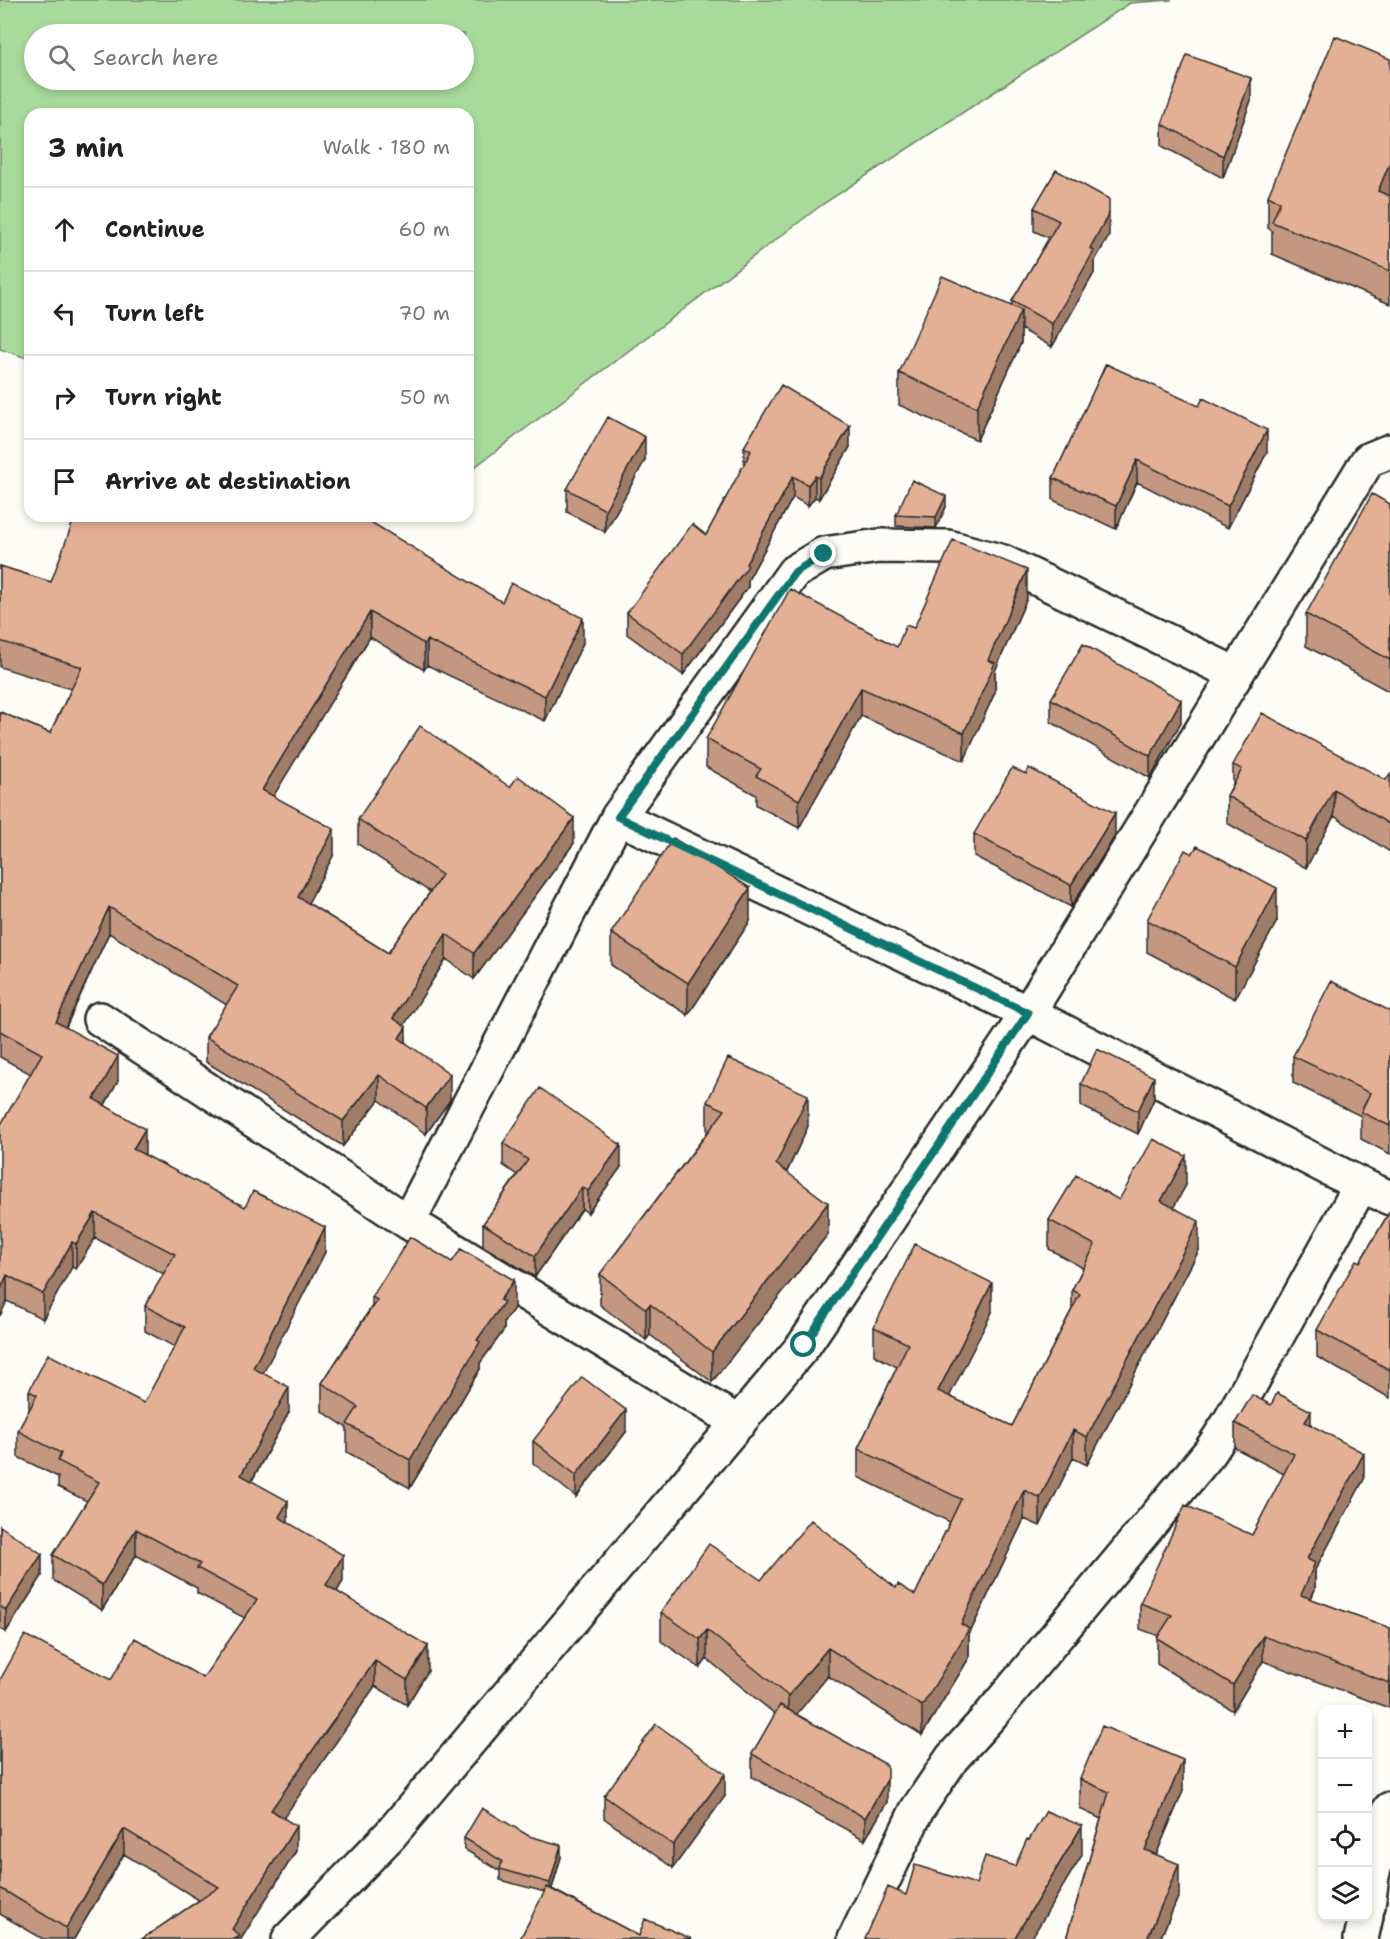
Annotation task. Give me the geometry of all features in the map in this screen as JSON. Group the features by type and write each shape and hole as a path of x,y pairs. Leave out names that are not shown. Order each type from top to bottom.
{"street":[{"path":"289,1939 390,1835 804,1345 1028,1013 1368,460 1390,451"},
{"path":"408,1222 618,817 795,572 824,554 879,546 948,547 1003,562 1236,674"},
{"path":"618,817 1028,1013 1390,1198"},
{"path":"100,1019 408,1222 739,1423"},
{"path":"855,1939 917,1810 952,1758 989,1717 1210,1452 1229,1423 1361,1185"},
{"path":"1372,1876 1390,1809"},
{"path":"1361,1939 1365,1921"}],"green space":[{"path":"0,0 1172,0 1130,3 823,204 474,467 474,108 24,108 24,357 0,349"}],"building":[{"path":"1335,36 1390,59 1390,162 1378,191 1390,196 1390,271 1272,222 1280,202 1268,196"},
{"path":"1187,55 1251,78 1223,156 1162,124"},
{"path":"1056,170 1109,199 1109,213 1090,248 1094,251 1052,324 1012,301 1059,221 1034,208"},
{"path":"942,276 1021,310 977,407 899,373"},
{"path":"1106,364 1199,406 1203,398 1267,430 1228,506 1137,460 1116,506 1053,478"},
{"path":"781,385 850,426 819,478 815,476 808,485 793,476 746,564 748,566 683,654 627,613 692,524 706,535 751,451 744,447"},
{"path":"608,417 645,437 605,510 567,489"},
{"path":"912,480 946,496 936,517 896,515"},
{"path":"1372,494 1390,504 1390,660 1306,614"},
{"path":"73,522 371,522 502,602 511,583 583,618 545,696 427,640 424,644 370,612 262,790 334,829 298,897 388,953 442,875 358,819 420,726 510,787 518,776 574,818 474,953 446,934 393,1018 406,1027 399,1038 450,1074 426,1108 379,1075 343,1121 206,1037 238,986 109,907 56,1022 118,1056 94,1099 145,1129 133,1149 245,1207 253,1191 325,1227 253,1368 289,1387 241,1475 288,1501 279,1517 343,1555 326,1585 428,1646 407,1680 375,1661 271,1810 296,1826 232,1929 240,1936 235,1939 142,1939 219,1887 124,1829 66,1928 0,1888 0,1680 25,1635 111,1680 135,1638 203,1678 257,1600 197,1568 200,1564 136,1529 102,1585 53,1555 99,1482 58,1461 61,1453 18,1431 37,1395 29,1391 48,1354 144,1403 185,1327 145,1306 175,1254 95,1213 76,1244 72,1242 43,1294 7,1275 0,1291 0,1126 42,1054 0,1031 0,712 50,733 82,667 0,641 0,566 51,582"},
{"path":"953,540 1027,570 988,660 995,663 964,733 861,688 799,800 756,776 761,769 706,739 790,589 897,647 906,625 914,628"},
{"path":"1083,644 1181,700 1150,756 1051,699"},
{"path":"1262,713 1386,780 1390,774 1390,825 1334,789 1306,841 1227,796 1242,769 1233,765"},
{"path":"1012,768 1026,774 1029,768 1115,813 1071,885 974,834"},
{"path":"673,838 750,888 688,983 611,933"},
{"path":"1197,846 1277,888 1235,967 1147,920 1185,850 1192,854"},
{"path":"1331,981 1390,1011 1390,1126 1361,1112 1370,1093 1293,1056"},
{"path":"1097,1049 1154,1077 1138,1111 1081,1084"},
{"path":"728,1058 808,1095 776,1164 828,1203 712,1352 650,1304 646,1309 600,1274 725,1110 707,1102"},
{"path":"540,1088 621,1145 588,1191 582,1187 535,1256 483,1224 528,1160 503,1143"},
{"path":"1153,1139 1186,1156 1161,1201 1199,1221 1087,1437 1073,1430 1040,1498 1024,1490 961,1624 969,1629 922,1706 828,1648 788,1696 707,1630 700,1639 661,1612 709,1544 761,1580 811,1520 896,1588 898,1584 915,1595 961,1499 858,1449 908,1344 874,1327 915,1244 992,1283 938,1391 1012,1426 1080,1294 1072,1290 1095,1245 1049,1220 1076,1175 1119,1200"},
{"path":"1390,1211 1390,1370 1317,1330 1356,1260 1360,1262"},
{"path":"410,1237 452,1262 461,1249 514,1280 500,1300 504,1302 477,1340 480,1342 410,1460 347,1424 358,1407 322,1383 377,1300 372,1297"},
{"path":"582,1377 626,1410 576,1475 533,1441"},
{"path":"1277,1393 1311,1411 1305,1422 1364,1453 1307,1559 1315,1563 1301,1595 1390,1628 1389,1683 1263,1636 1233,1685 1157,1638 1172,1615 1140,1603 1185,1505 1252,1535 1294,1454 1235,1423 1252,1395 1271,1405"},
{"path":"0,1526 42,1554 6,1610 0,1606"},
{"path":"780,1705 887,1765 887,1780 865,1818 752,1754"},
{"path":"656,1724 725,1774 673,1845 604,1796"},
{"path":"1102,1726 1183,1760 1145,1850 1179,1864 1147,1939 1066,1939 1109,1792 1080,1779"},
{"path":"482,1808 529,1836 561,1845 550,1883 500,1869 502,1861 464,1838"},
{"path":"1046,1811 1082,1826 1014,1939 865,1939 888,1887 906,1895 915,1865 976,1884 985,1856 1015,1866 1027,1839 1029,1840"},
{"path":"547,1887 639,1936 645,1919 692,1939 520,1939"}],"route":[{"path":"804,1345 1028,1013 618,817 795,572 824,554"}]}
